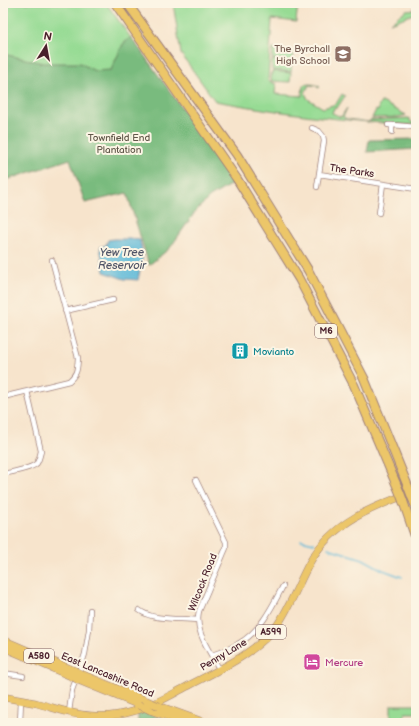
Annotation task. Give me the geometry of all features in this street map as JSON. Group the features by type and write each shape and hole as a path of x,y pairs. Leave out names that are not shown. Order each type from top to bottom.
{"highway":[{"name":"M6","path":"115,3 237,178 300,279 354,385 400,493 416,539"},
{"name":"M6","path":"127,3 237,155 308,270 364,378 412,493 416,507"}],"main road":[{"name":"Penny Lane","path":"3,697 69,712 95,716 121,715 159,702 252,649 274,628 281,618 311,560 323,544 349,520 367,510 412,493"},
{"name":"East Lancashire Road","path":"3,640 150,710 186,723"},
{"name":"East Lancashire Road","path":"3,647 77,676 206,723"}],"street":[{"path":"392,132 390,125 416,127"},
{"name":"The Parks","path":"312,128 319,131 324,138 317,187"},
{"name":"The Parks","path":"319,174 416,189"},
{"name":"The Parks","path":"379,213 383,184"},
{"path":"3,397 69,380 75,376 78,358 52,260"},
{"path":"65,311 113,300"},
{"path":"3,474 33,466 38,462 40,457 41,451 27,391"},
{"name":"Wilcock Road","path":"196,480 226,542 226,548 199,611 197,620 199,629 219,669"},
{"path":"212,655 238,644 256,630 283,592 284,586"},
{"path":"69,712 72,690 85,654 89,630 90,610"},
{"path":"139,610 144,613 160,617 197,620"},
{"path":"3,673 23,676"},
{"path":"20,723 21,700"}],"green space":[{"path":"3,3 106,3 176,101 3,72"},
{"path":"173,3 298,3 296,22 272,19 268,81 276,84 275,94 302,96 303,85 309,84 316,85 320,87 318,88 317,86 309,85 305,93 308,99 323,108 336,104 342,94 345,96 337,108 334,108 332,113 341,117 347,108 343,117 368,122 290,113 215,101 181,54"},
{"path":"416,9 416,13 390,23 406,10"},
{"name":"Townfield End Plantation","path":"131,37 235,182 210,197 195,212 170,248 149,265 127,193 85,203 70,159 3,181 3,54 43,63 80,63 95,71 111,70 123,44"},
{"path":"273,49 293,51 292,61 272,59"},
{"path":"272,60 292,62 291,72 272,70"},
{"path":"272,71 291,73 290,82 271,81"},
{"path":"382,102 406,115 398,117 372,118 376,110 378,111 378,107"},
{"path":"409,118 411,122 416,123 416,125 391,124 369,122 370,120"},
{"path":"416,139 416,149 367,152 369,140"},
{"path":"391,705 416,705 416,713 405,713 402,723 391,723"},
{"path":"144,712 174,723 138,723 138,714"}],"water":[{"name":"Yew Tree Reservoir","path":"108,240 140,240 143,255 138,280 124,279 104,272 100,247 106,245"}],"waterway":[{"path":"301,540 314,543"},
{"path":"328,548 363,559 383,570 402,577"}],"place":[{"name":"The Byrchall High School","path":"343,54"},
{"name":"Movianto","path":"240,351"},
{"name":"Mercure","path":"312,662"}]}
